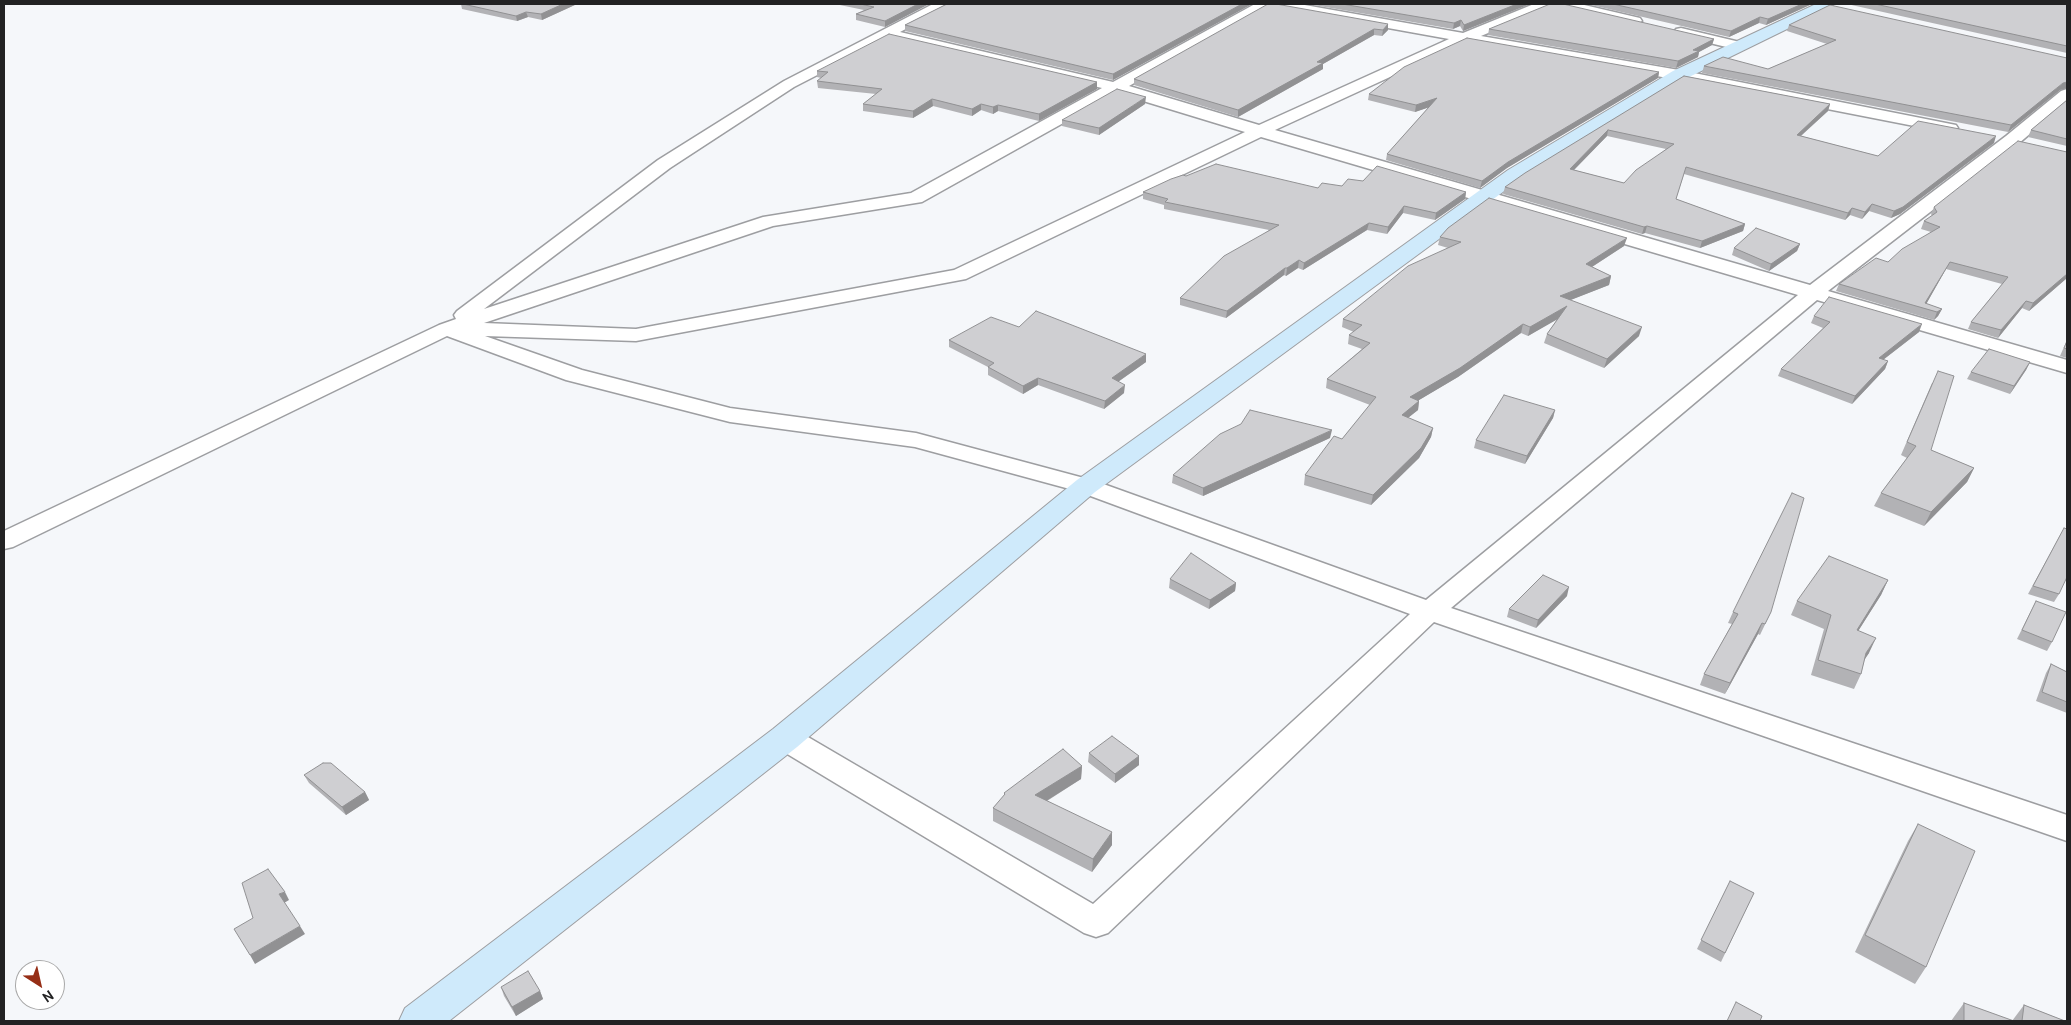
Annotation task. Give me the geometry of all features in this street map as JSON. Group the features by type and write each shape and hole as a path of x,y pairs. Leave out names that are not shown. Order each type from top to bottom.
{"main road":[{"path":"419,1021 785,738 1086,486 1485,196 1516,174 1680,75 1830,5"}],"street":[{"path":"446,329 664,164 789,84 943,4"},
{"path":"4,541 446,329 770,221 916,198 1265,4"},
{"path":"1277,4 1680,75 1964,130"},
{"path":"446,329 636,335 959,275 1260,131 1465,37 1545,4"},
{"path":"1564,4 1652,25"},
{"path":"1671,30 1739,46"},
{"path":"888,33 1115,87 2067,367"},
{"path":"785,738 1096,923 1430,611 1814,292 2012,140 2067,94"},
{"path":"446,329 574,375 730,415 916,440 1086,486 1430,611 2067,828"}],"building":[{"path":"463,4 563,4 541,14 526,12 516,16"},
{"path":"860,4 918,4 885,21 856,14 874,7"},
{"path":"947,4 1242,4 1113,74 905,25"},
{"path":"1268,4 1388,24 1383,30 1374,29 1317,62 1323,63 1238,110 1134,79"},
{"path":"1342,4 1517,4 1464,25 1461,20 1454,23"},
{"path":"1550,4 1563,4 1714,39 1693,50 1699,51 1678,61 1489,29"},
{"path":"1613,4 1802,4 1768,19 1760,17 1731,31"},
{"path":"1875,4 2067,4 2067,46"},
{"path":"1830,5 2067,58 2067,82 2063,83 2011,125 1704,66 1723,57 1768,69 1836,40 1789,25"},
{"path":"889,34 1097,82 1039,114 998,105 993,107 981,104 972,109 932,99 913,111 863,104 882,89 817,81 828,72 817,71"},
{"path":"1467,38 1659,72 1508,162 1482,181 1387,154 1437,98 1416,105 1369,94 1404,67"},
{"path":"1684,76 1830,104 1797,135 1878,156 1918,121 1996,136 1903,207 1894,211 1872,204 1865,212 1852,208 1848,213 1686,167 1676,199 1745,224 1702,241 1647,226 1644,227 1505,187","holes":["1608,130 1674,144 1636,170 1624,183 1570,169"]},
{"path":"1117,89 1146,97 1099,128 1062,120"},
{"path":"2067,100 2067,139 2031,130"},
{"path":"2018,141 2067,152 2067,274 2033,303 2026,301 2001,330 1971,322 2008,277 1950,262 1925,303 1942,309 1937,312 1839,284 1876,258 1888,262 1902,249 1940,227 1924,221 1937,212 1934,207"},
{"path":"1216,164 1318,188 1322,183 1342,186 1348,179 1363,181 1377,166 1466,192 1436,213 1404,206 1388,227 1369,223 1304,263 1299,260 1285,268 1227,311 1180,298 1224,256 1279,225 1165,202 1168,199 1143,192 1171,179 1183,175 1186,176"},
{"path":"1489,198 1627,238 1586,264 1611,276 1560,296 1642,327 1607,359 1547,334 1567,306 1530,327 1523,324 1460,368 1410,397 1419,401 1402,415 1433,428 1421,448 1373,495 1305,475 1334,436 1342,439 1376,397 1327,379 1370,343 1349,335 1362,325 1343,319 1408,266 1461,242 1440,237 1448,228"},
{"path":"1756,228 1800,244 1771,264 1734,248"},
{"path":"1829,297 1922,324 1879,358 1888,361 1855,396 1781,369 1830,322 1814,316"},
{"path":"1036,311 1146,354 1112,378 1125,385 1105,401 1038,378 1023,386 988,367 994,363 949,340 991,317 1019,327"},
{"path":"1989,349 2030,362 2014,386 1971,372"},
{"path":"1938,371 1954,376 1931,450 1974,468 1931,512 1881,493 1916,446 1907,442"},
{"path":"1504,395 1555,410 1527,456 1476,440"},
{"path":"1250,410 1332,430 1203,488 1173,475 1220,434 1241,424"},
{"path":"1792,493 1804,498 1771,612 1765,624 1762,623 1730,683 1704,674 1738,614 1733,612"},
{"path":"2064,528 2067,529 2067,577 2059,594 2033,586"},
{"path":"1191,553 1236,583 1210,600 1170,579"},
{"path":"1829,556 1888,580 1857,630 1876,638 1866,653 1861,674 1818,660 1831,615 1797,601"},
{"path":"1543,575 1569,587 1538,620 1509,609"},
{"path":"2036,601 2066,612 2052,642 2022,630"},
{"path":"2051,664 2067,672 2067,702 2042,692"},
{"path":"1112,736 1139,756 1115,774 1089,753"},
{"path":"1063,749 1082,766 1035,795 1112,832 1093,859 993,808 1004,793"},
{"path":"323,763 331,763 365,792 342,807 304,775"},
{"path":"1918,824 1975,851 1926,967 1865,935"},
{"path":"268,869 285,892 279,894 300,926 250,955 234,929 253,918 242,883"},
{"path":"1730,881 1754,893 1725,953 1701,940"},
{"path":"528,971 540,991 512,1007 501,987"},
{"path":"1736,1002 1762,1016 1760,1021 1727,1021"},
{"path":"1964,1003 2014,1021 1964,1021"},
{"path":"2024,1005 2065,1021 2022,1021"}]}
